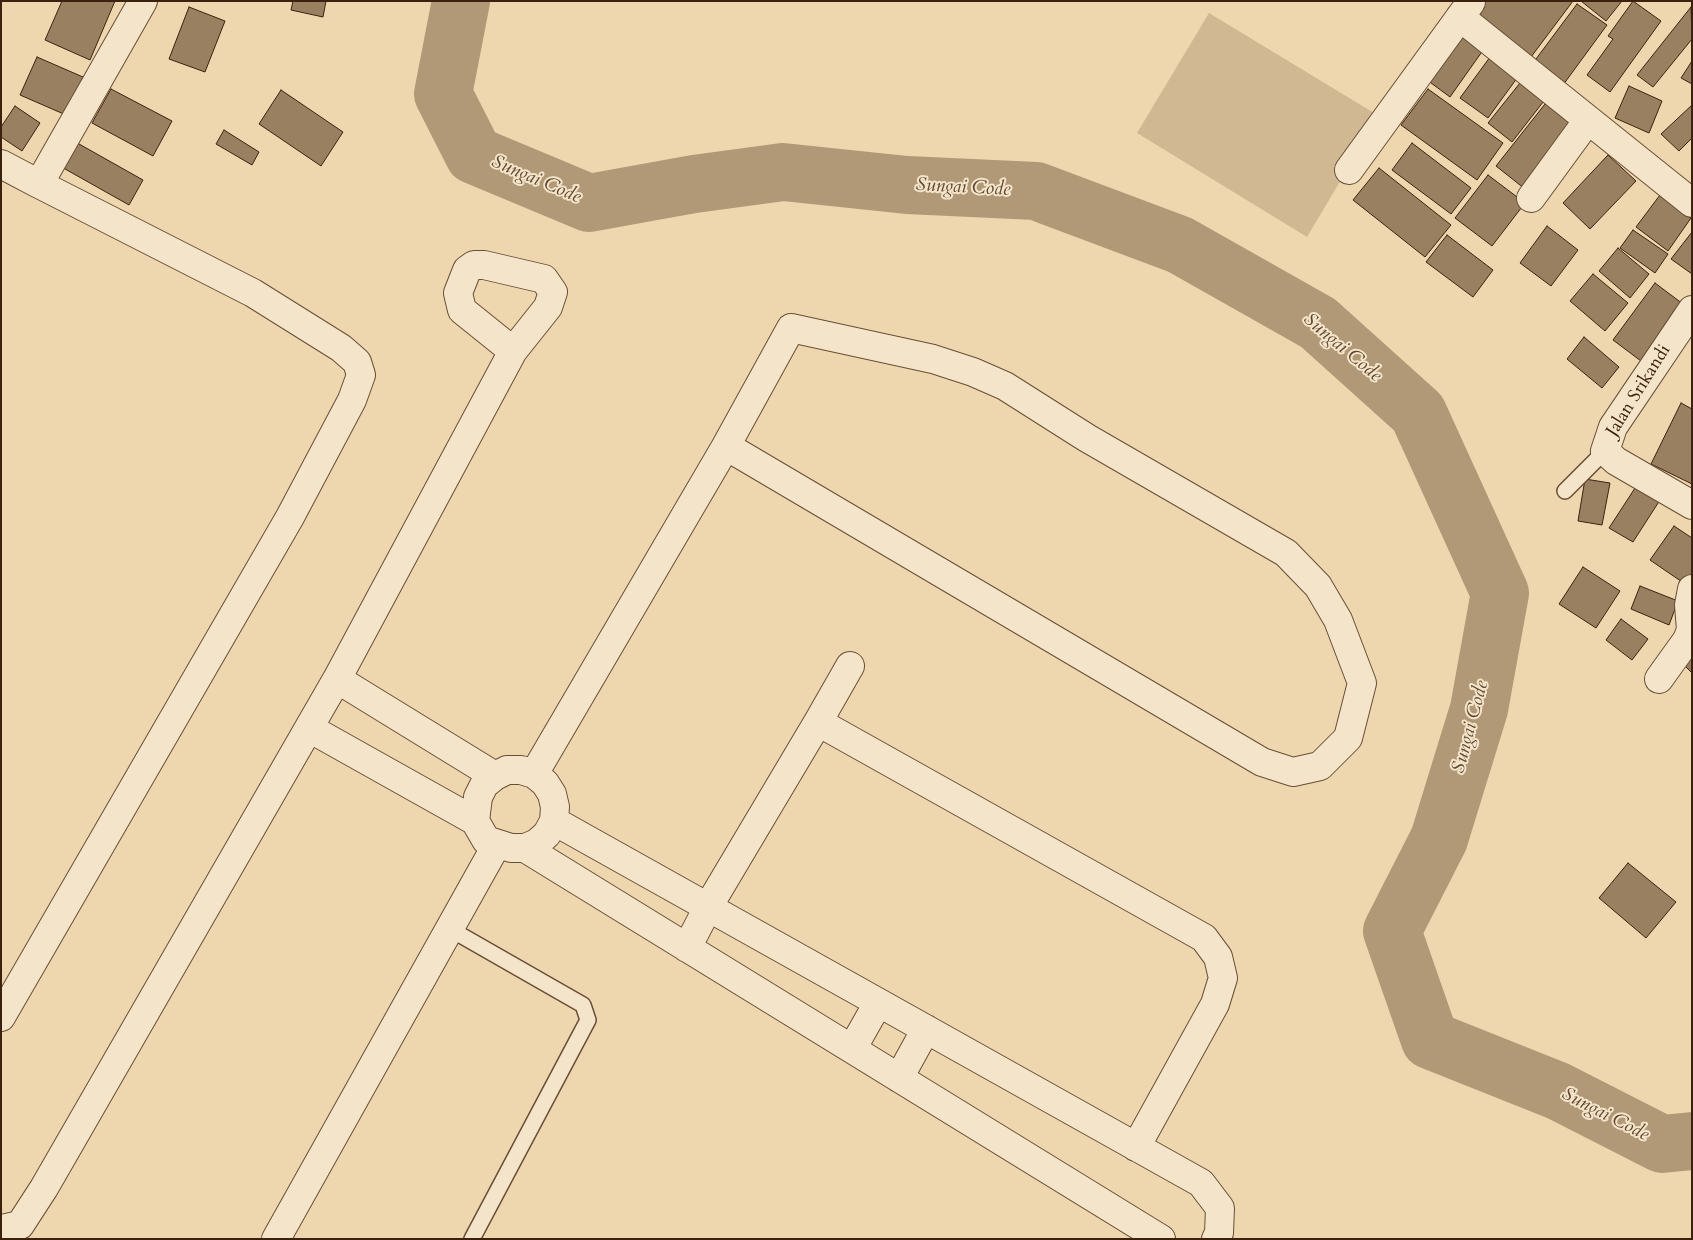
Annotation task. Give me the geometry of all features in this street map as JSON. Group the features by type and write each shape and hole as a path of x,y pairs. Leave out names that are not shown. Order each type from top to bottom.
{"street":[{"path":"39,184 143,1"},
{"path":"1349,170 1466,9 1588,120 1692,203"},
{"path":"1531,198 1588,120"},
{"path":"1,164 253,293 341,348 357,362 361,375 352,400 290,517 1,1017"},
{"name":"Jalan Srikandi","path":"1605,451 1613,426 1692,310"},
{"path":"534,774 726,446 791,328 933,359 973,372 1005,386 1087,438 1286,553 1318,586 1338,620 1362,683 1348,738 1320,766 1293,772 1262,762 726,446"},
{"path":"1,1229 20,1225 44,1188 337,679 513,351"},
{"path":"1605,451 1616,461 1692,505"},
{"path":"1659,679 1688,640 1691,630 1689,605 1692,589"},
{"path":"687,948 708,907 850,666"},
{"path":"337,679 495,776"},
{"path":"818,722 1204,938 1213,950 1218,957 1223,978 1216,1004 1136,1147"},
{"path":"309,728 475,821 486,840 511,848 524,848 537,843 548,834 554,821 555,807 552,794 545,782 534,774 521,770 507,770 495,776 484,785 478,797 475,821"},
{"path":"554,821 1201,1183 1220,1208 1219,1234 1216,1239"},
{"path":"276,1239 497,844"},
{"path":"524,848 1161,1239"},
{"path":"852,1049 878,1003"},
{"path":"899,1078 926,1029"}],"lane":[{"name":"Jalan Srikandi","path":"1565,491 1605,451"},
{"path":"450,930 584,1005 588,1020 472,1239"}],"shaded area":[{"path":"1209,13 1379,116 1307,237 1137,133"}],"building":[{"path":"62,1 115,1 90,60 45,40"},
{"path":"293,1 326,1 323,17 291,10"},
{"path":"1482,1 1573,1 1528,61 1470,17"},
{"path":"1581,1 1622,1 1606,21"},
{"path":"1633,1 1661,21 1610,92 1587,75 1613,39 1608,36"},
{"path":"1577,4 1607,25 1563,85 1533,63"},
{"path":"189,7 225,21 205,72 169,59"},
{"path":"1691,7 1692,39 1653,87 1637,75"},
{"path":"1459,27 1486,46 1450,97 1423,77"},
{"path":"1493,53 1520,74 1488,118 1460,98"},
{"path":"37,57 83,77 66,115 20,95"},
{"path":"1692,61 1692,84 1681,78"},
{"path":"1524,78 1547,97 1512,142 1488,123"},
{"path":"1629,86 1662,101 1649,133 1615,118"},
{"path":"111,89 172,121 153,156 92,123"},
{"path":"1428,89 1503,143 1477,180 1401,125"},
{"path":"281,90 343,132 321,166 259,124"},
{"path":"1549,99 1578,122 1525,189 1496,166"},
{"path":"1692,105 1692,138 1679,151 1661,134"},
{"path":"15,106 40,123 22,151 1,137 1,127"},
{"path":"224,130 259,152 252,165 216,144"},
{"path":"72,140 143,180 129,205 58,165"},
{"path":"1412,143 1471,188 1451,214 1392,170"},
{"path":"1608,155 1636,181 1590,229 1563,203"},
{"path":"1379,168 1451,225 1425,257 1353,200"},
{"path":"1488,175 1525,203 1492,246 1455,218"},
{"path":"1660,195 1691,218 1668,251 1636,227"},
{"path":"1547,226 1578,250 1551,286 1520,263"},
{"path":"1633,230 1668,254 1655,273 1620,248"},
{"path":"1692,232 1692,274 1671,259"},
{"path":"1447,235 1493,270 1473,297 1426,262"},
{"path":"1618,248 1649,274 1630,298 1599,271"},
{"path":"1593,274 1628,303 1605,331 1570,301"},
{"path":"1655,283 1683,304 1641,361 1613,340"},
{"path":"1584,337 1619,367 1602,388 1567,359"},
{"path":"1681,403 1692,409 1692,484 1651,464"},
{"path":"1585,479 1610,483 1602,525 1578,521"},
{"path":"1637,485 1660,500 1633,542 1609,528"},
{"path":"1674,526 1692,538 1692,581 1688,586 1650,560"},
{"path":"1583,567 1620,591 1596,628 1559,604"},
{"path":"1640,586 1678,601 1669,625 1631,609"},
{"path":"1621,619 1648,639 1632,660 1606,640"},
{"path":"1692,656 1692,673 1684,665"},
{"path":"1628,863 1676,902 1646,938 1599,898"}],"waterway":[{"name":"Sungai Code","path":"461,1 443,94 474,155 589,203 694,184 783,172 907,185 1036,191 1180,245 1318,323 1418,413 1500,593 1479,709 1439,839 1392,931 1430,1040 1558,1091 1662,1144 1692,1141"}]}
